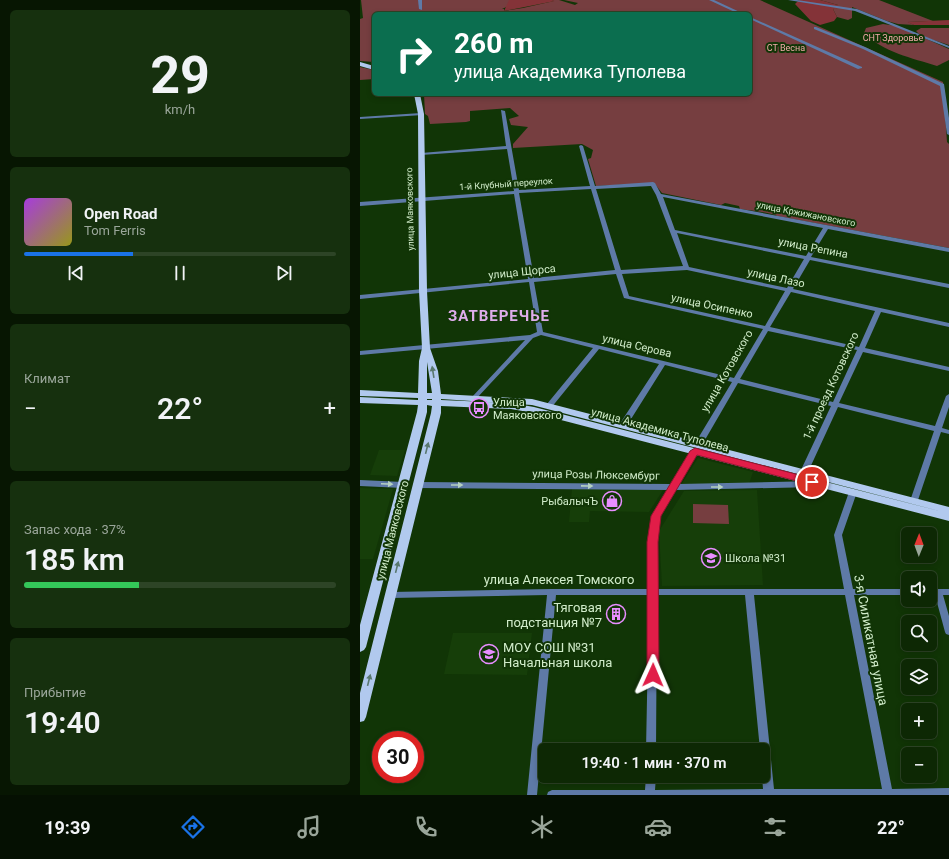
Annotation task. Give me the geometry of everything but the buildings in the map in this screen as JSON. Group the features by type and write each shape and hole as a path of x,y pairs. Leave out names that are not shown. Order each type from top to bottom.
{"main road":[{"path":"360,64 372,67"},
{"name":"улица Маяковского","path":"360,646 422,412 423,361 426,348 423,292 421,114 417,96"},
{"name":"улица Маяковского","path":"360,718 436,412 437,400 431,358 426,348"},
{"name":"улица Академика Туполева","path":"360,393 523,407 804,472 853,492 949,517"},
{"name":"улица Академика Туполева","path":"437,400 474,398 516,400 549,406 623,425 696,448 825,481 949,510"},
{"name":"улица Академика Туполева","path":"360,400 422,399"}],"street":[{"path":"420,0 421,9"},
{"path":"711,0 738,12"},
{"path":"790,0 856,10 899,26 925,39 949,47"},
{"path":"752,19 860,68"},
{"path":"814,28 864,48 942,85 949,134"},
{"path":"360,353 531,337 540,334 533,300 532,281 503,111"},
{"path":"360,118 421,114"},
{"name":"улица Осипенко","path":"581,146 617,272 626,297 949,369"},
{"path":"422,154 509,147"},
{"name":"1-й Клубный переулок","path":"360,204 517,192 653,184 659,195"},
{"path":"659,195 687,268"},
{"name":"улица Кржижановского","path":"659,195 949,250"},
{"name":"улица Котовского","path":"651,743 654,592 653,542 656,516 826,227"},
{"name":"улица Репина","path":"673,231 949,286"},
{"name":"улица Щорса","path":"360,297 617,272 687,268"},
{"name":"улица Лазо","path":"687,268 949,325"},
{"name":"1-й проезд Котовского","path":"804,472 879,310"},
{"name":"улица Серова","path":"540,334 949,432"},
{"path":"474,398 531,337"},
{"path":"549,406 597,347"},
{"path":"623,425 663,363"},
{"path":"914,501 949,396"},
{"name":"улица Розы Люксембург","path":"418,484 674,487 825,481"},
{"path":"360,483 403,484"},
{"name":"3-я Силикатная улица","path":"853,492 838,535 888,794"},
{"path":"532,795 552,592"},
{"name":"улица Алексея Томского","path":"391,595 552,592 901,592"},
{"path":"749,592 769,794"},
{"path":"937,592 949,592"},
{"path":"937,600 949,632"},
{"path":"650,783 650,795"},
{"path":"552,795 949,793"}],"shaded area":[{"path":"509,0 552,0 555,1 504,11"},
{"path":"799,0 820,0 838,5 838,8 833,9 837,17 834,21 820,25 811,21 795,4"},
{"path":"949,20 949,25 914,25 907,22"},
{"path":"379,450 405,450 397,476 370,475"},
{"path":"698,458 753,472 749,484 681,485"},
{"path":"360,488 393,489 373,559 360,559"},
{"path":"572,489 663,490 649,512 590,511 589,522 569,522"},
{"name":"Школа №31","path":"757,490 763,585 662,586 659,531 684,491"},
{"name":"МОУ СОШ №31 Начальная школа","path":"453,633 532,633 527,675 444,674"}],"green space":[{"name":"СТ Весна","path":"361,0 552,0 559,0 575,5 578,3 564,0 760,0 943,82 947,142 949,144 949,248 740,209 739,206 725,203 721,205 662,193 654,183 596,186 588,159 591,158 593,150 582,144 513,148 513,144 528,127 511,125 509,119 519,116 510,108 470,111 470,121 466,122 430,124 428,116 425,114 424,96 752,96 752,12 372,12 372,62 360,61 360,19 363,18","holes":["519,1 554,1 504,11 504,9 502,9"]},
{"path":"820,0 879,0 933,21 908,22 914,25 898,24 852,7 852,18 848,20 837,17 833,9 838,5"},
{"name":"СНТ Здоровье","path":"883,24 897,26 949,49 949,60 937,66 908,57 889,50 872,40 864,33 866,28"},
{"path":"921,28 949,28 949,45 921,36 916,31"},
{"path":"360,67 372,70 372,79 360,80"},
{"path":"693,504 728,505 729,524 693,523"}],"place":[{"name":"Улица Маяковского","path":"479,408"},
{"name":"РыбалычЪ","path":"612,501"},
{"name":"Школа №31","path":"711,558"},
{"name":"Тяговая подстанция №7","path":"616,614"},
{"name":"МОУ СОШ №31 Начальная школа","path":"489,654"}],"district":[{"name":"ЗАТВЕРЕЧЬЕ","path":"499,316"}],"route":[{"path":"653,675 653,542 656,516 695,451 812,482"}]}
